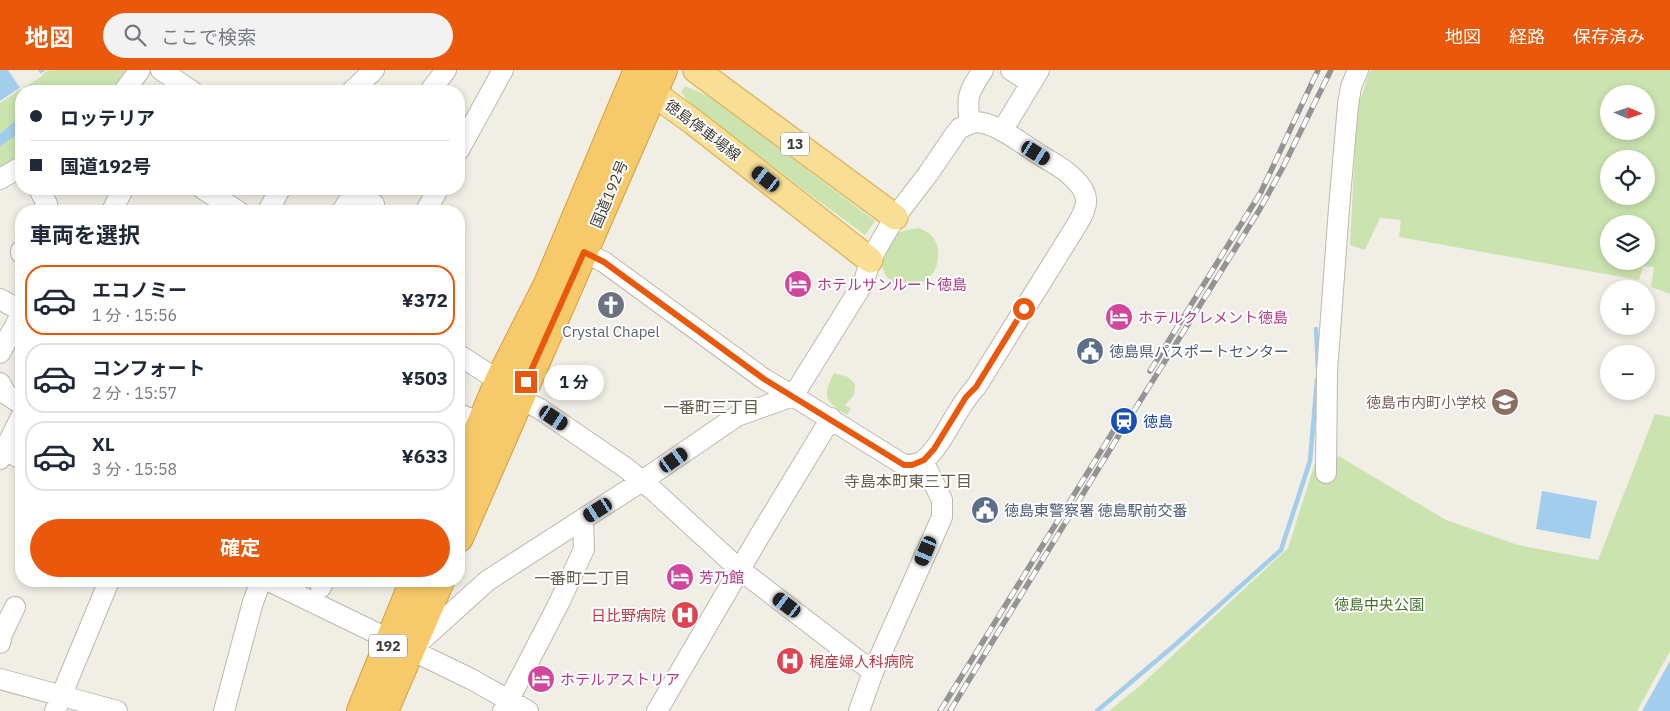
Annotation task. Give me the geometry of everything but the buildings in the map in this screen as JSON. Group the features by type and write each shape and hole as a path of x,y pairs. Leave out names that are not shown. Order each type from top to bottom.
{"highway":[{"name":"国道192号","path":"465,444 470,418 509,390 584,252 642,76"},
{"name":"国道192号","path":"465,520 509,390 548,284 642,76"},
{"name":"192","path":"384,711 413,587"},
{"name":"192","path":"361,711 436,587"}],"main road":[{"name":"13","path":"696,70 895,217"},
{"name":"徳島停車場線","path":"642,76 692,122 870,260"}],"street":[{"path":"129,85 140,70"},
{"path":"161,70 183,85"},
{"path":"358,85 374,70"},
{"path":"435,85 446,70"},
{"path":"465,139 502,70"},
{"path":"970,124 967,104 968,95 983,70"},
{"path":"1002,132 1035,76 1010,70"},
{"path":"1326,473 1327,372 1337,237 1348,106 1351,87 1358,70"},
{"path":"400,645 487,581 642,481 737,416 793,396 864,282 870,260 895,217 960,128 980,122 1002,132 1068,173 1080,184 1086,199 1083,213 976,387 966,397 934,449 924,460 912,465 904,465 831,418 793,396 764,379 604,262 584,252"},
{"path":"0,179 15,170"},
{"path":"213,195 228,205"},
{"path":"362,195 373,205"},
{"path":"0,298 15,307"},
{"path":"0,354 15,326"},
{"path":"465,359 626,468 739,569 873,672"},
{"path":"0,383 6,394 15,400"},
{"path":"657,711 739,569 831,418"},
{"path":"6,454 15,432"},
{"path":"859,711 873,672 942,517 942,500 924,460"},
{"path":"506,705 559,603 584,549 582,520"},
{"path":"58,703 106,587"},
{"path":"224,711 259,587"},
{"path":"282,587 400,645 506,705 528,711"},
{"path":"0,643 2,634 15,607"},
{"path":"0,679 58,703 117,711"}],"green space":[{"path":"49,70 131,70 120,85 27,85"},
{"path":"1370,70 1670,70 1670,294 1655,288 1655,280 1652,280 1655,270 1655,215 1600,215 1600,270 1642,270 1639,280 1399,237 1401,220 1380,218 1365,250 1350,245 1359,104"},
{"path":"685,86 710,97 875,221 865,235 693,108 681,92"},
{"path":"15,93 15,162 0,170 0,103"},
{"path":"918,228 929,233 936,241 938,249 936,268 927,280 914,286 900,286 889,280 883,269 885,253 899,232"},
{"path":"834,373 848,377 855,384 854,395 845,405 851,409 847,415 834,406 828,398 828,388"},
{"name":"徳島中央公園","path":"1655,414 1670,417 1670,651 1637,711 1109,711 1142,684 1288,548 1315,463 1337,455 1446,520 1518,545 1598,560"}],"water":[{"path":"0,70 46,70 24,85 15,85 15,91 0,101"},
{"path":"15,121 15,136 0,146 0,134"},
{"path":"1542,491 1597,501 1590,539 1536,529"},
{"path":"1670,661 1670,711 1642,711"}],"pier":[{"path":"8,70 38,70 42,76 28,85 18,85"}],"waterway":[{"path":"1316,329 1318,368"},
{"path":"1097,711 1176,644 1281,550 1310,461 1317,380"}],"railway":[{"path":"1150,371 1261,192 1318,70"},
{"path":"950,711 1260,209 1331,70"},
{"path":"940,711 1114,430"}],"place":[{"name":"ホテルサンルート徳島","path":"798,284"},
{"name":"Crystal Chapel","path":"611,305"},
{"name":"ホテルクレメント徳島","path":"1119,317"},
{"name":"徳島県パスポートセンター","path":"1090,351"},
{"name":"徳島市内町小学校","path":"1505,402"},
{"name":"徳島","path":"1124,421"},
{"name":"徳島東警察署 徳島駅前交番","path":"985,510"},
{"name":"芳乃館","path":"680,577"},
{"name":"日比野病院","path":"685,615"},
{"name":"梶産婦人科病院","path":"790,661"},
{"name":"ホテルアストリア","path":"541,679"}],"district":[{"name":"一番町三丁目","path":"711,407"},
{"name":"寺島本町東三丁目","path":"908,481"},
{"name":"一番町二丁目","path":"582,578"}],"route":[{"path":"526,382 584,252 604,262 644,290 764,379 831,418 904,465 912,465 924,460 934,449 966,397 976,387 1024,309"}]}
